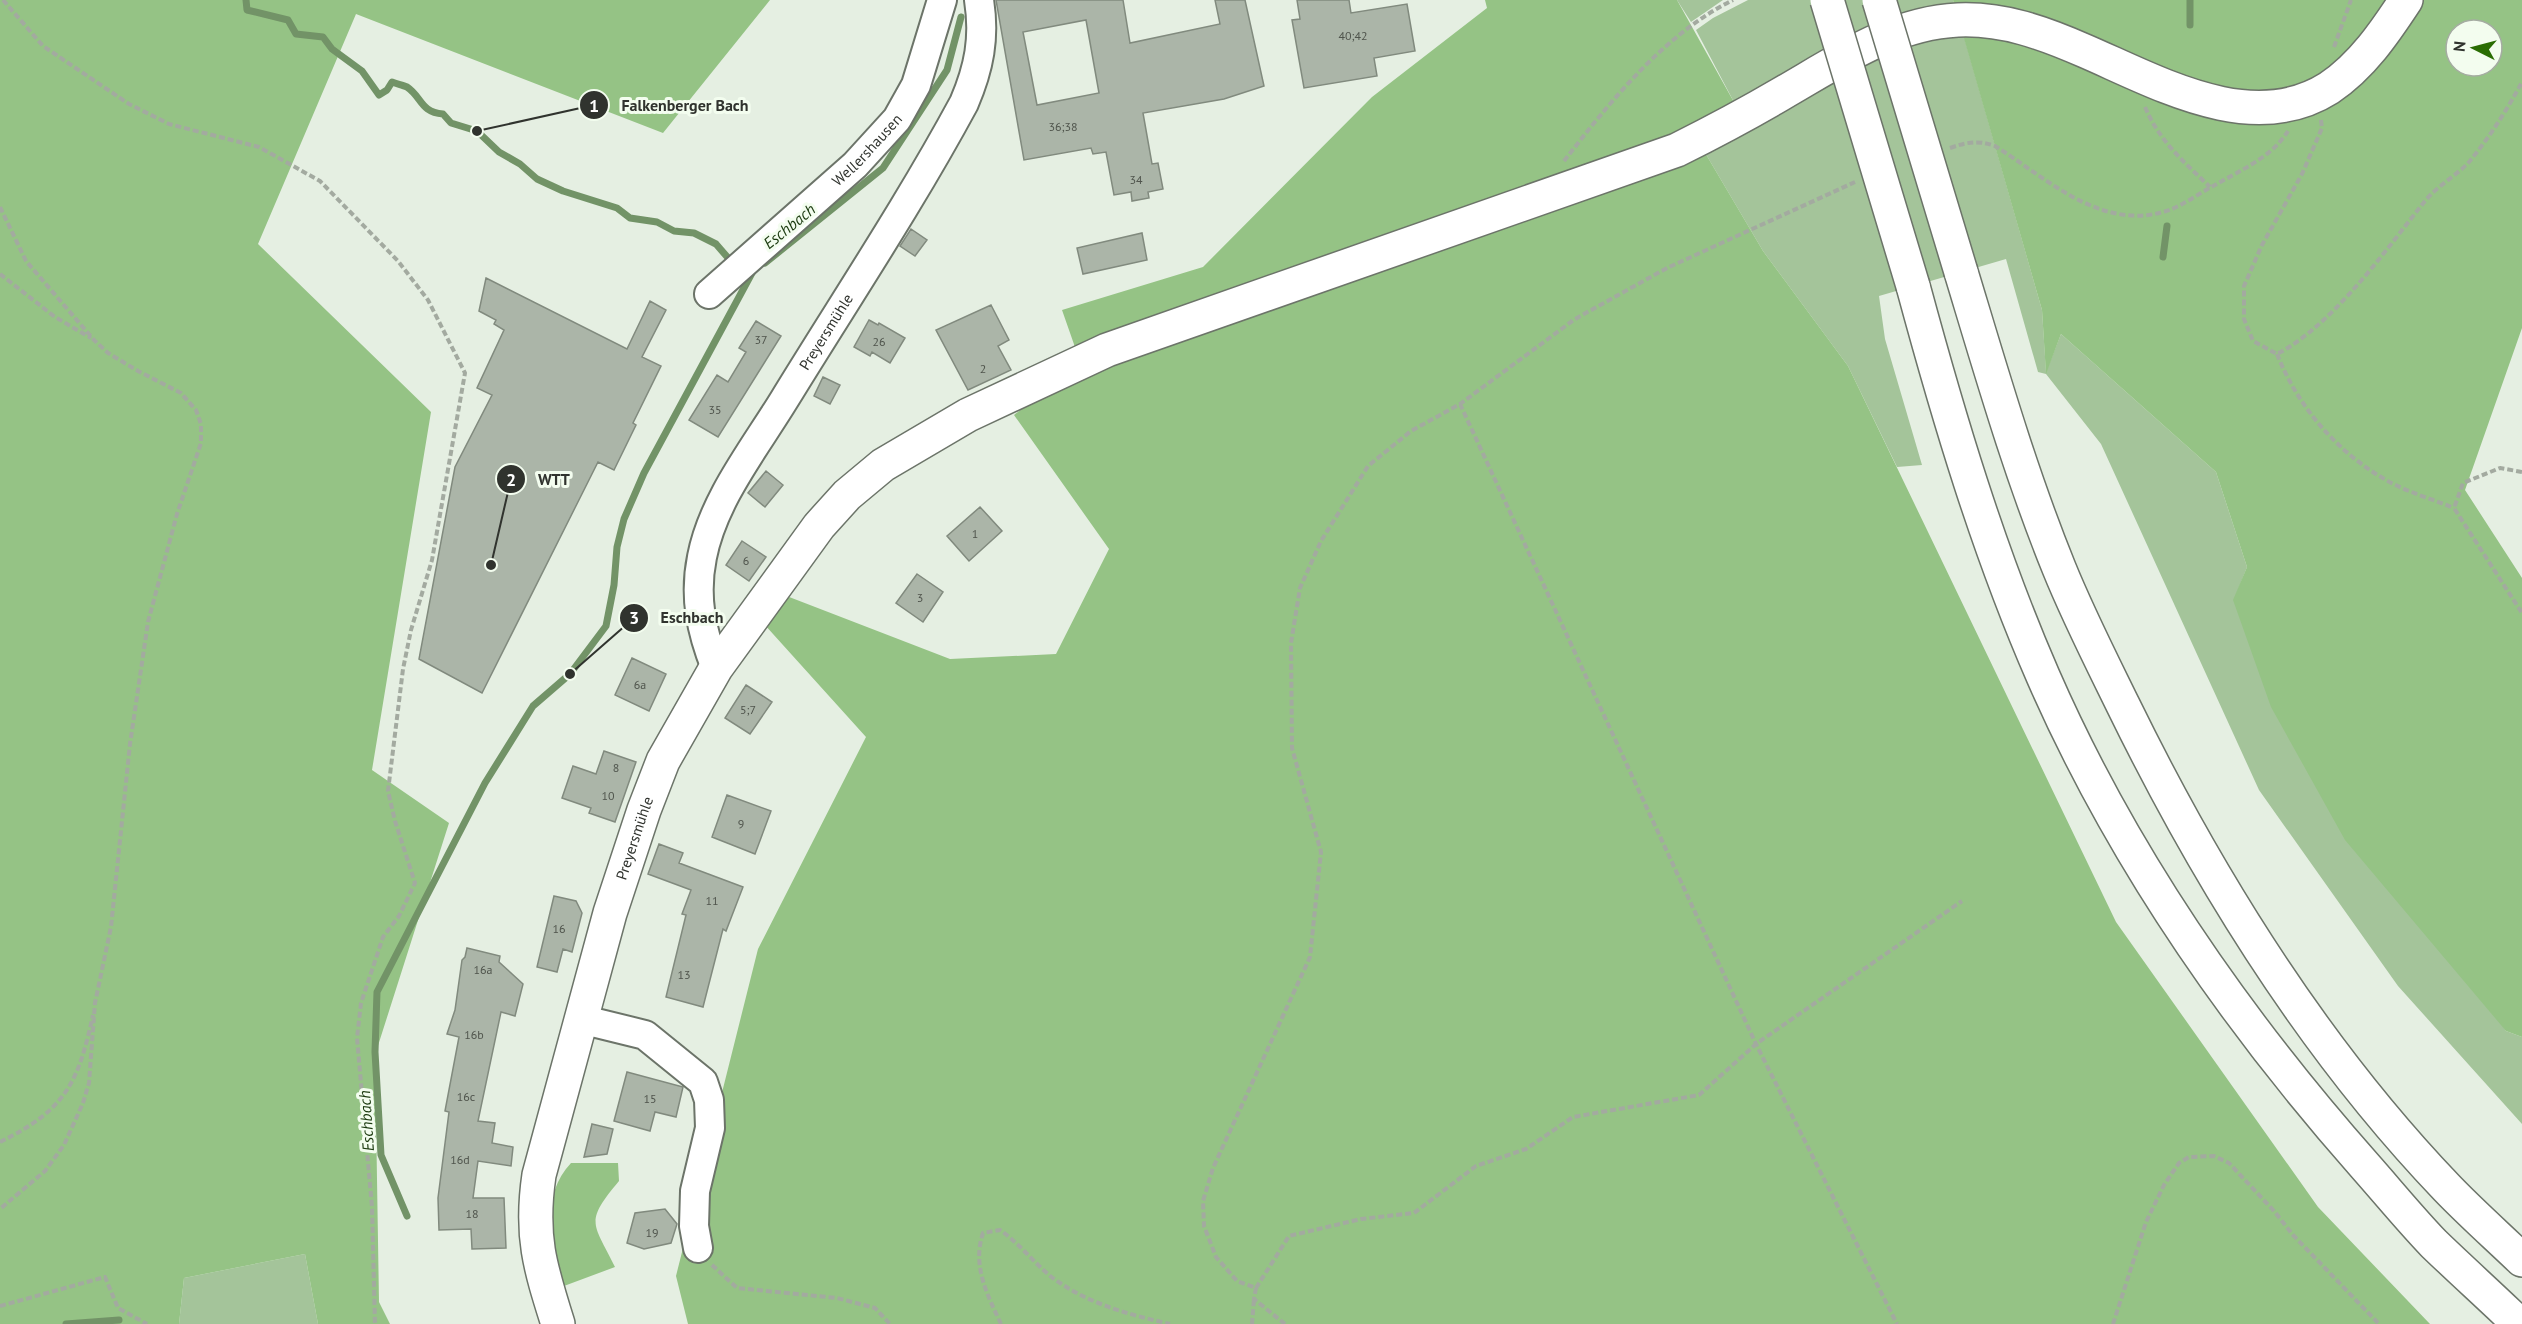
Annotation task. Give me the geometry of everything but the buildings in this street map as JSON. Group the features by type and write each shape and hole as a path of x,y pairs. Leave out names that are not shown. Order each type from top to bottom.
{"main road":[{"path":"1827,0 1913,286 1949,419 1992,548 2043,677 2101,796 2147,876 2225,995 2324,1120 2433,1243 2519,1324"},
{"path":"1879,0 2002,406 2059,568 2150,760 2223,892 2290,995 2372,1101 2447,1188 2522,1260"},
{"path":"2311,96 2361,60 2406,0"},
{"name":"Preyersmühle","path":"558,1324 537,1252 535,1205 545,1147 580,1019 610,913 644,810 668,751 716,668 819,526 847,495 883,465 1006,396 1107,351 1677,150 1757,108 1862,47 1904,29 1957,20 1999,21 2042,33 2198,98 2225,104 2263,106 2311,96"}],"street":[{"name":"Wellershausen","path":"709,294 855,165 897,119 916,85 942,0"},
{"name":"Preyersmühle","path":"716,668 704,640 698,600 699,572 707,537 719,508 749,456 964,103 979,63 982,43 983,27 979,0"},
{"path":"580,1019 645,1035 703,1082 709,1100 710,1128 695,1191 693,1226 699,1248"}],"path":[{"path":"3,0 43,46 129,104 169,124 259,147 320,181 398,261 428,300 465,374 432,560 411,630 403,669 388,791 415,883 399,916 383,937 361,1003 357,1038 372,1207 375,1324"},
{"path":"1560,166 1598,117 1656,57 1697,22 1733,0"},
{"path":"2332,51 2351,0"},
{"path":"2138,73 2140,96 2152,124 2182,163 2210,187"},
{"path":"2277,354 2299,343 2336,306 2400,235 2427,199 2468,162 2510,105 2522,82"},
{"path":"1946,149 1968,141 1982,141 1995,146 2084,204 2127,217 2164,212 2255,163 2282,141 2311,96"},
{"path":"2311,96 2322,128 2301,174 2262,245 2244,286 2244,318 2253,341 2277,354 2289,383 2306,409 2347,452 2387,481 2454,508 2522,613"},
{"path":"1256,1288 1237,1281 1216,1257 1204,1226 1203,1201 1213,1168 1310,957 1321,852 1292,748 1291,643 1300,588 1321,541 1368,466 1411,431 1460,404 1575,319 1667,268 1857,181"},
{"path":"0,207 26,261 94,340 108,353 138,372 181,393 196,410 201,424 201,443 174,524 148,622 130,744 111,927 86,1050 65,1096 42,1118 0,1142"},
{"path":"0,274 55,317 94,340"},
{"path":"1460,404 1756,1044 1897,1324"},
{"path":"2454,508 2463,483 2500,468 2522,472"},
{"path":"1252,1324 1256,1288 1289,1236 1361,1219 1414,1213 1476,1166 1526,1149 1573,1117 1699,1095 1756,1044 1962,901"},
{"path":"0,1209 45,1171 64,1145 84,1103 93,1058 95,1003"},
{"path":"2114,1324 2142,1232 2164,1185 2179,1163 2189,1157 2214,1156 2229,1163 2379,1324"},
{"path":"1001,1324 984,1293 978,1249 983,1233 1000,1230 1059,1282 1118,1311 1170,1324"},
{"path":"699,1248 719,1273 737,1288 837,1298 875,1308 890,1324"},
{"path":"0,1306 105,1277 118,1308 147,1324"},
{"path":"1254,1299 1286,1324"}],"green space":[{"path":"0,0 770,0 663,133 356,14 258,244 431,412 372,770 449,823 375,1055 379,1302 390,1324 318,1324 305,1254 184,1278 179,1324 0,1324"},
{"path":"1485,0 1677,0 1735,104 1680,133 1076,350 1062,310 1203,267 1372,97 1487,8"},
{"path":"1677,0 1723,0 1691,22"},
{"path":"1748,0 1953,0 1955,6 1735,104 1696,30 1713,18"},
{"path":"1953,0 2522,0 2522,328 2465,490 2522,578 2522,1037 2506,1031 2345,840 2271,707 2233,600 2247,567 2216,472 2061,334 2046,374 2042,310"},
{"path":"1963,33 2042,310 2046,372 2061,334 2216,472 2247,567 2234,600 2506,1031 2522,1037 2522,1124 2398,986 2259,790 2101,444 2046,374 2038,372 2006,259 1879,296 1885,339 1922,465 1897,467 1848,366 1763,251 1704,151 1875,57 1938,35"},
{"path":"1704,151 1763,251 1848,366 2116,922 2318,1207 2430,1324 688,1324 676,1276 758,949 866,737 764,624 784,595 950,659 1056,654 1109,549 1014,415 1057,381"},
{"path":"571,1163 618,1163 619,1181 601,1206 596,1223 597,1231 615,1267 564,1286 552,1239 551,1207 554,1192"},
{"path":"305,1254 318,1324 179,1324 184,1278"}],"waterway":[{"path":"246,0 247,10 288,20 296,34 323,37 332,49 362,71 379,95 387,90 392,82 407,87 425,107 435,113 443,114 451,123 477,131 499,152 520,164 537,179 563,191 617,208 630,218 657,222 674,231 694,233 716,244 729,259"},
{"path":"2190,0 2190,25"},
{"name":"Eschbach","path":"765,263 883,168 947,70 961,17"},
{"path":"2163,257 2167,226"},
{"name":"Eschbach","path":"407,1216 381,1155 375,1052 377,992 485,783 533,706 570,674 606,626 614,585 617,547 624,519 644,473 752,273"},
{"path":"66,1324 119,1320"}],"place":[{"name":"Falkenberger Bach","path":"477,131"},
{"name":"WTT","path":"491,565"},
{"name":"Eschbach","path":"570,674"}]}
